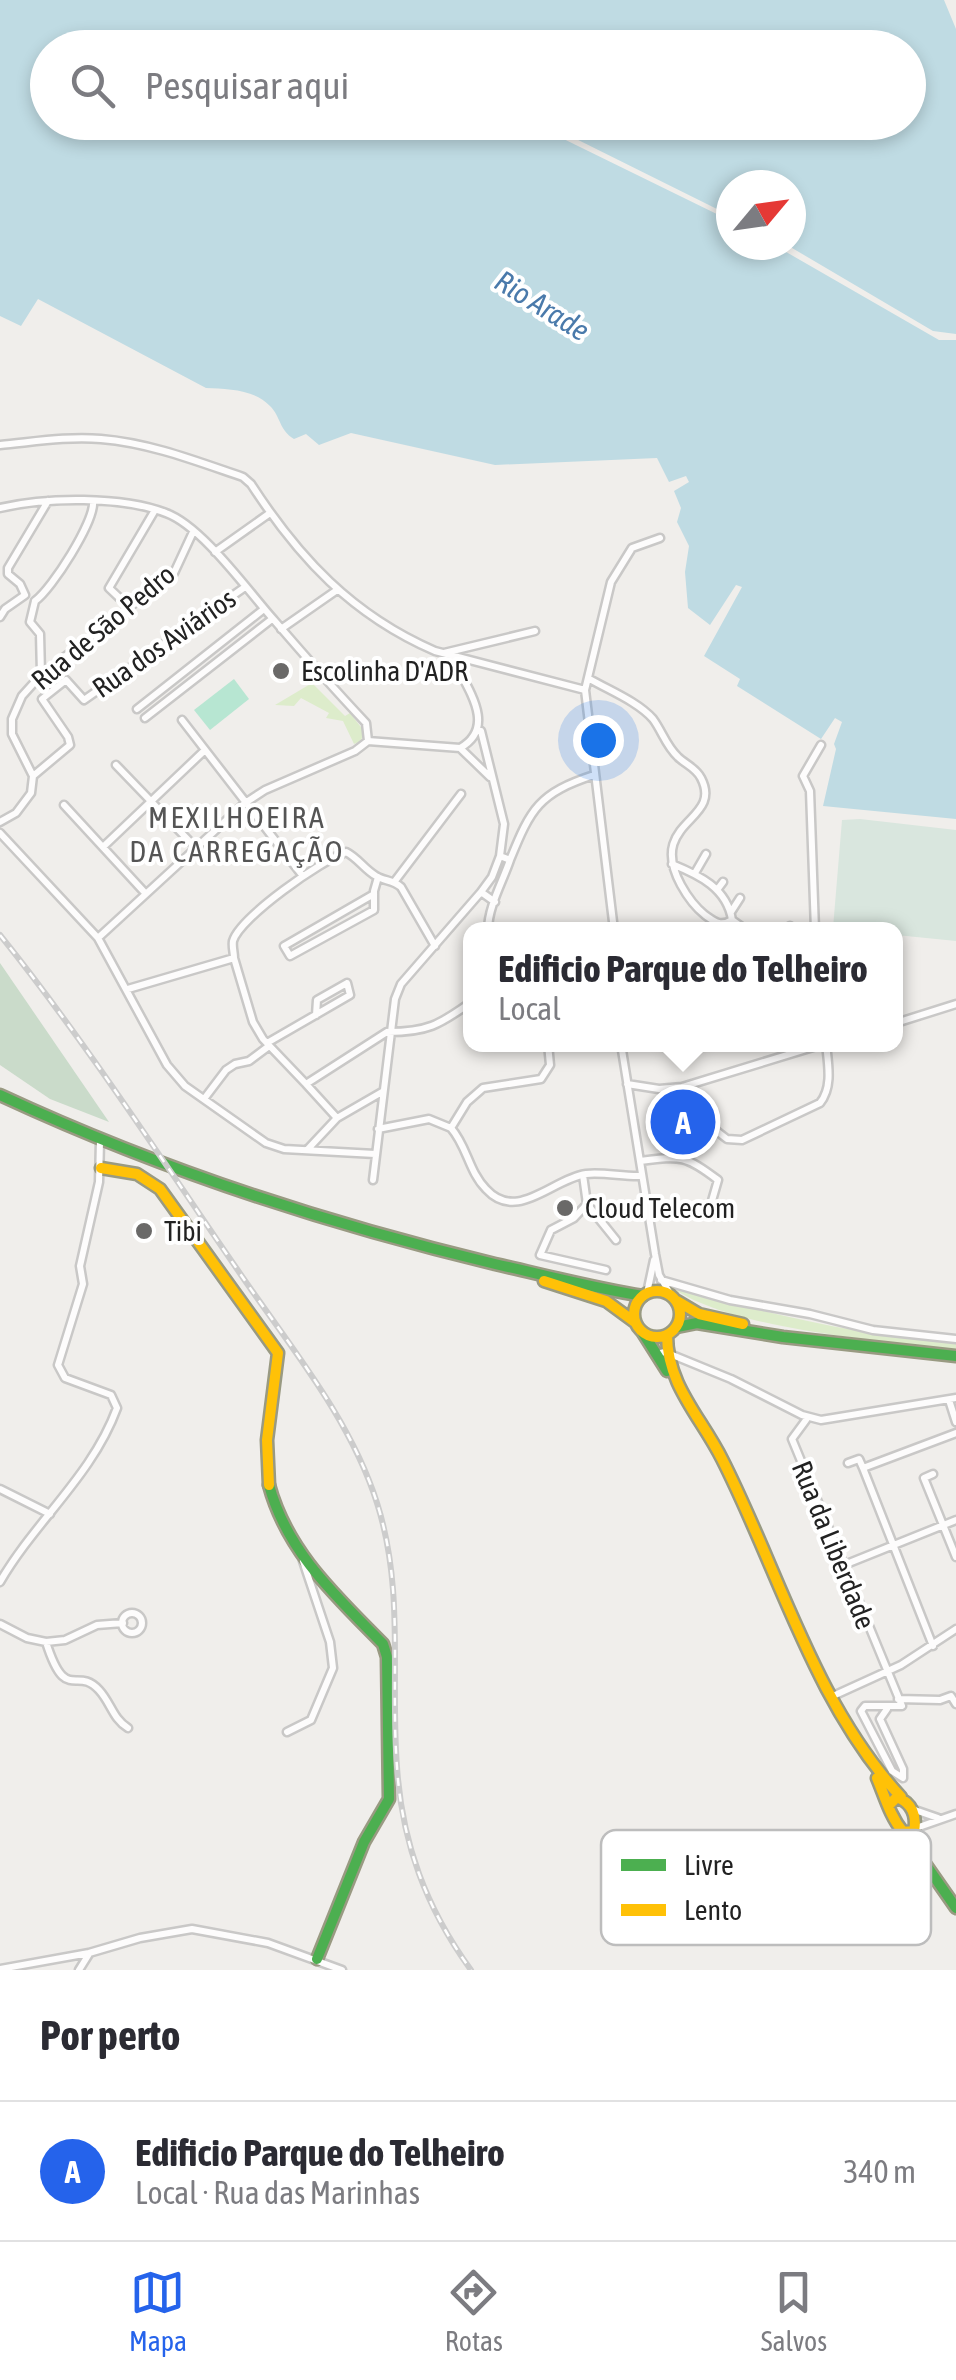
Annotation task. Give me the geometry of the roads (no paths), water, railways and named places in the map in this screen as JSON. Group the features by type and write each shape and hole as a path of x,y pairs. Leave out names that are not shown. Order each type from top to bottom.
{"main road":[{"path":"1,1095 100,1141 289,1210 604,1292 645,1294 656,1290 699,1314 842,1343"},
{"path":"101,1168 127,1170 160,1189 278,1353 266,1448 266,1487 280,1522 303,1560 383,1644 387,1657 389,1800 364,1842 317,1959"},
{"path":"494,1265 612,1303 624,1310 661,1353 720,1455 784,1597 857,1740 877,1772 912,1809 911,1830 892,1818 857,1740"},
{"path":"645,1294 634,1308 639,1327 654,1337 667,1336"},
{"path":"674,1298 681,1314 677,1327"},
{"path":"686,1398 670,1376 661,1353 667,1336 677,1327 697,1323 783,1338 956,1356"},
{"path":"888,1806 893,1799 902,1797"},
{"path":"931,1868 956,1908"}],"street":[{"path":"0,444 96,438 160,448 242,477 300,553 336,590 412,641 585,690"},
{"path":"35,601 8,574 8,568 49,500"},
{"path":"0,508 49,500 168,513 216,552 366,723 368,741 363,747 245,803 98,938"},
{"path":"42,675 40,634 30,622 35,601 46,593 98,503"},
{"path":"129,607 109,588 155,510"},
{"path":"216,552 270,513"},
{"name":"Rua de São Pedro","path":"34,776 12,734 12,719 22,696 42,675 174,573 193,532"},
{"path":"613,922 585,690 610,582 632,548 660,538"},
{"name":"Rua dos Aviários","path":"34,776 70,745 42,699 66,680 84,700 245,587"},
{"path":"281,629 336,590"},
{"path":"0,618 2,608 26,595"},
{"path":"137,709 264,609"},
{"path":"145,718 272,618"},
{"path":"447,654 536,631"},
{"path":"373,1180 394,999 401,984 492,878 500,856 504,824 477,711 447,654"},
{"path":"588,678 643,711 676,756 702,779 703,807 672,840 670,853 685,893 698,910 715,922"},
{"path":"182,720 302,875"},
{"path":"368,741 460,748 472,742 479,723"},
{"path":"815,922 810,791 802,776 821,744"},
{"path":"460,748 491,778"},
{"path":"103,847 205,750"},
{"path":"116,765 196,848"},
{"path":"0,822 24,805 34,776"},
{"path":"490,922 528,818 562,786 594,776"},
{"path":"395,881 461,794"},
{"path":"64,806 146,894"},
{"path":"0,833 98,938 168,1065 186,1086 266,1142 284,1149 376,1154"},
{"path":"338,1118 268,1045 253,1022 234,958 234,942 240,930 302,875 346,852 378,876 395,881 435,946"},
{"path":"695,873 706,854"},
{"path":"500,856 510,860"},
{"path":"672,864 695,873 716,890 736,922"},
{"path":"374,894 284,946 290,956 374,910 378,876"},
{"path":"716,890 722,882"},
{"path":"481,892 495,902"},
{"path":"732,919 740,898"},
{"path":"728,922 746,918"},
{"path":"128,988 234,958"},
{"path":"204,1099 226,1070 249,1060 350,995 347,983 316,1000 316,1015"},
{"path":"903,1021 956,1004"},
{"path":"306,1084 388,1032 418,1032 439,1025 463,1008"},
{"path":"451,1128 483,1088 544,1076 551,1060 550,1052"},
{"path":"622,1052 654,1254 662,1280 674,1298"},
{"path":"627,1084 658,1089 682,1087 798,1052"},
{"path":"682,1087 705,1122 727,1139 742,1140 820,1103 827,1095 826,1052"},
{"path":"307,1150 338,1118 382,1092"},
{"path":"378,1129 430,1120 451,1128 475,1176 506,1203 521,1202 567,1178 642,1176"},
{"path":"0,1582 73,1488 105,1439 117,1408 111,1395 65,1378 58,1365 83,1284 80,1266 99,1182 100,1141"},
{"path":"640,1160 692,1160 718,1180 709,1211"},
{"path":"583,1175 587,1204 616,1240"},
{"path":"587,1204 574,1218 551,1230 540,1255 606,1270"},
{"path":"645,1294 654,1254"},
{"path":"662,1280 730,1300 873,1330 956,1338"},
{"path":"661,1353 731,1379 804,1418 862,1416 953,1399 956,1422"},
{"name":"Rua da Liberdade","path":"804,1418 792,1439 898,1699"},
{"path":"863,1468 956,1433"},
{"path":"848,1463 859,1459 932,1646"},
{"path":"933,1474 924,1478 956,1557"},
{"path":"0,1489 50,1514"},
{"path":"844,1566 956,1520"},
{"path":"287,1732 310,1720 332,1668 330,1642 303,1560"},
{"path":"0,1624 27,1638 46,1642 65,1640 97,1625 123,1623"},
{"path":"833,1696 885,1672 956,1628"},
{"path":"46,1642 57,1672 71,1682 97,1687 119,1723 128,1728"},
{"path":"898,1699 940,1700 951,1696 956,1704"},
{"path":"887,1709 880,1720 904,1778 892,1770 861,1711 865,1706 902,1706 898,1699"},
{"path":"912,1809 944,1819"},
{"path":"911,1830 956,1814"},
{"path":"0,1968 89,1953 140,1938 192,1929 236,1935 342,1970"},
{"path":"79,1970 89,1953"}],"water":[{"name":"Rio Arade","path":"0,0 944,0 956,29 956,334 933,331 806,256 806,170 716,170 716,209 578,140 926,140 926,30 30,30 30,140 566,140 716,214 716,260 800,260 939,340 956,340 956,819 823,806 842,722 835,718 821,739 737,686 740,679 704,656 742,587 736,585 710,625 688,608 685,572 689,546 677,522 681,508 674,491 689,482 686,476 669,482 657,458 495,465 351,433 319,445 306,434 294,439 289,435 264,400 240,391 206,388 38,299 21,326 0,316"}],"railway":[{"path":"0,935 92,1058 296,1353 334,1411 365,1471 386,1536 391,1569 395,1733 404,1822 429,1899 471,1970"}],"place":[{"name":"Escolinha D'ADR","path":"281,671"},
{"name":"Edificio Parque do Telheiro","path":"683,1122"},
{"name":"Cloud Telecom","path":"565,1208"},
{"name":"Tibi","path":"144,1231"}],"district":[{"name":"MEXILHOEIRA DA CARREGAÇÃO","path":"237,835"}]}
